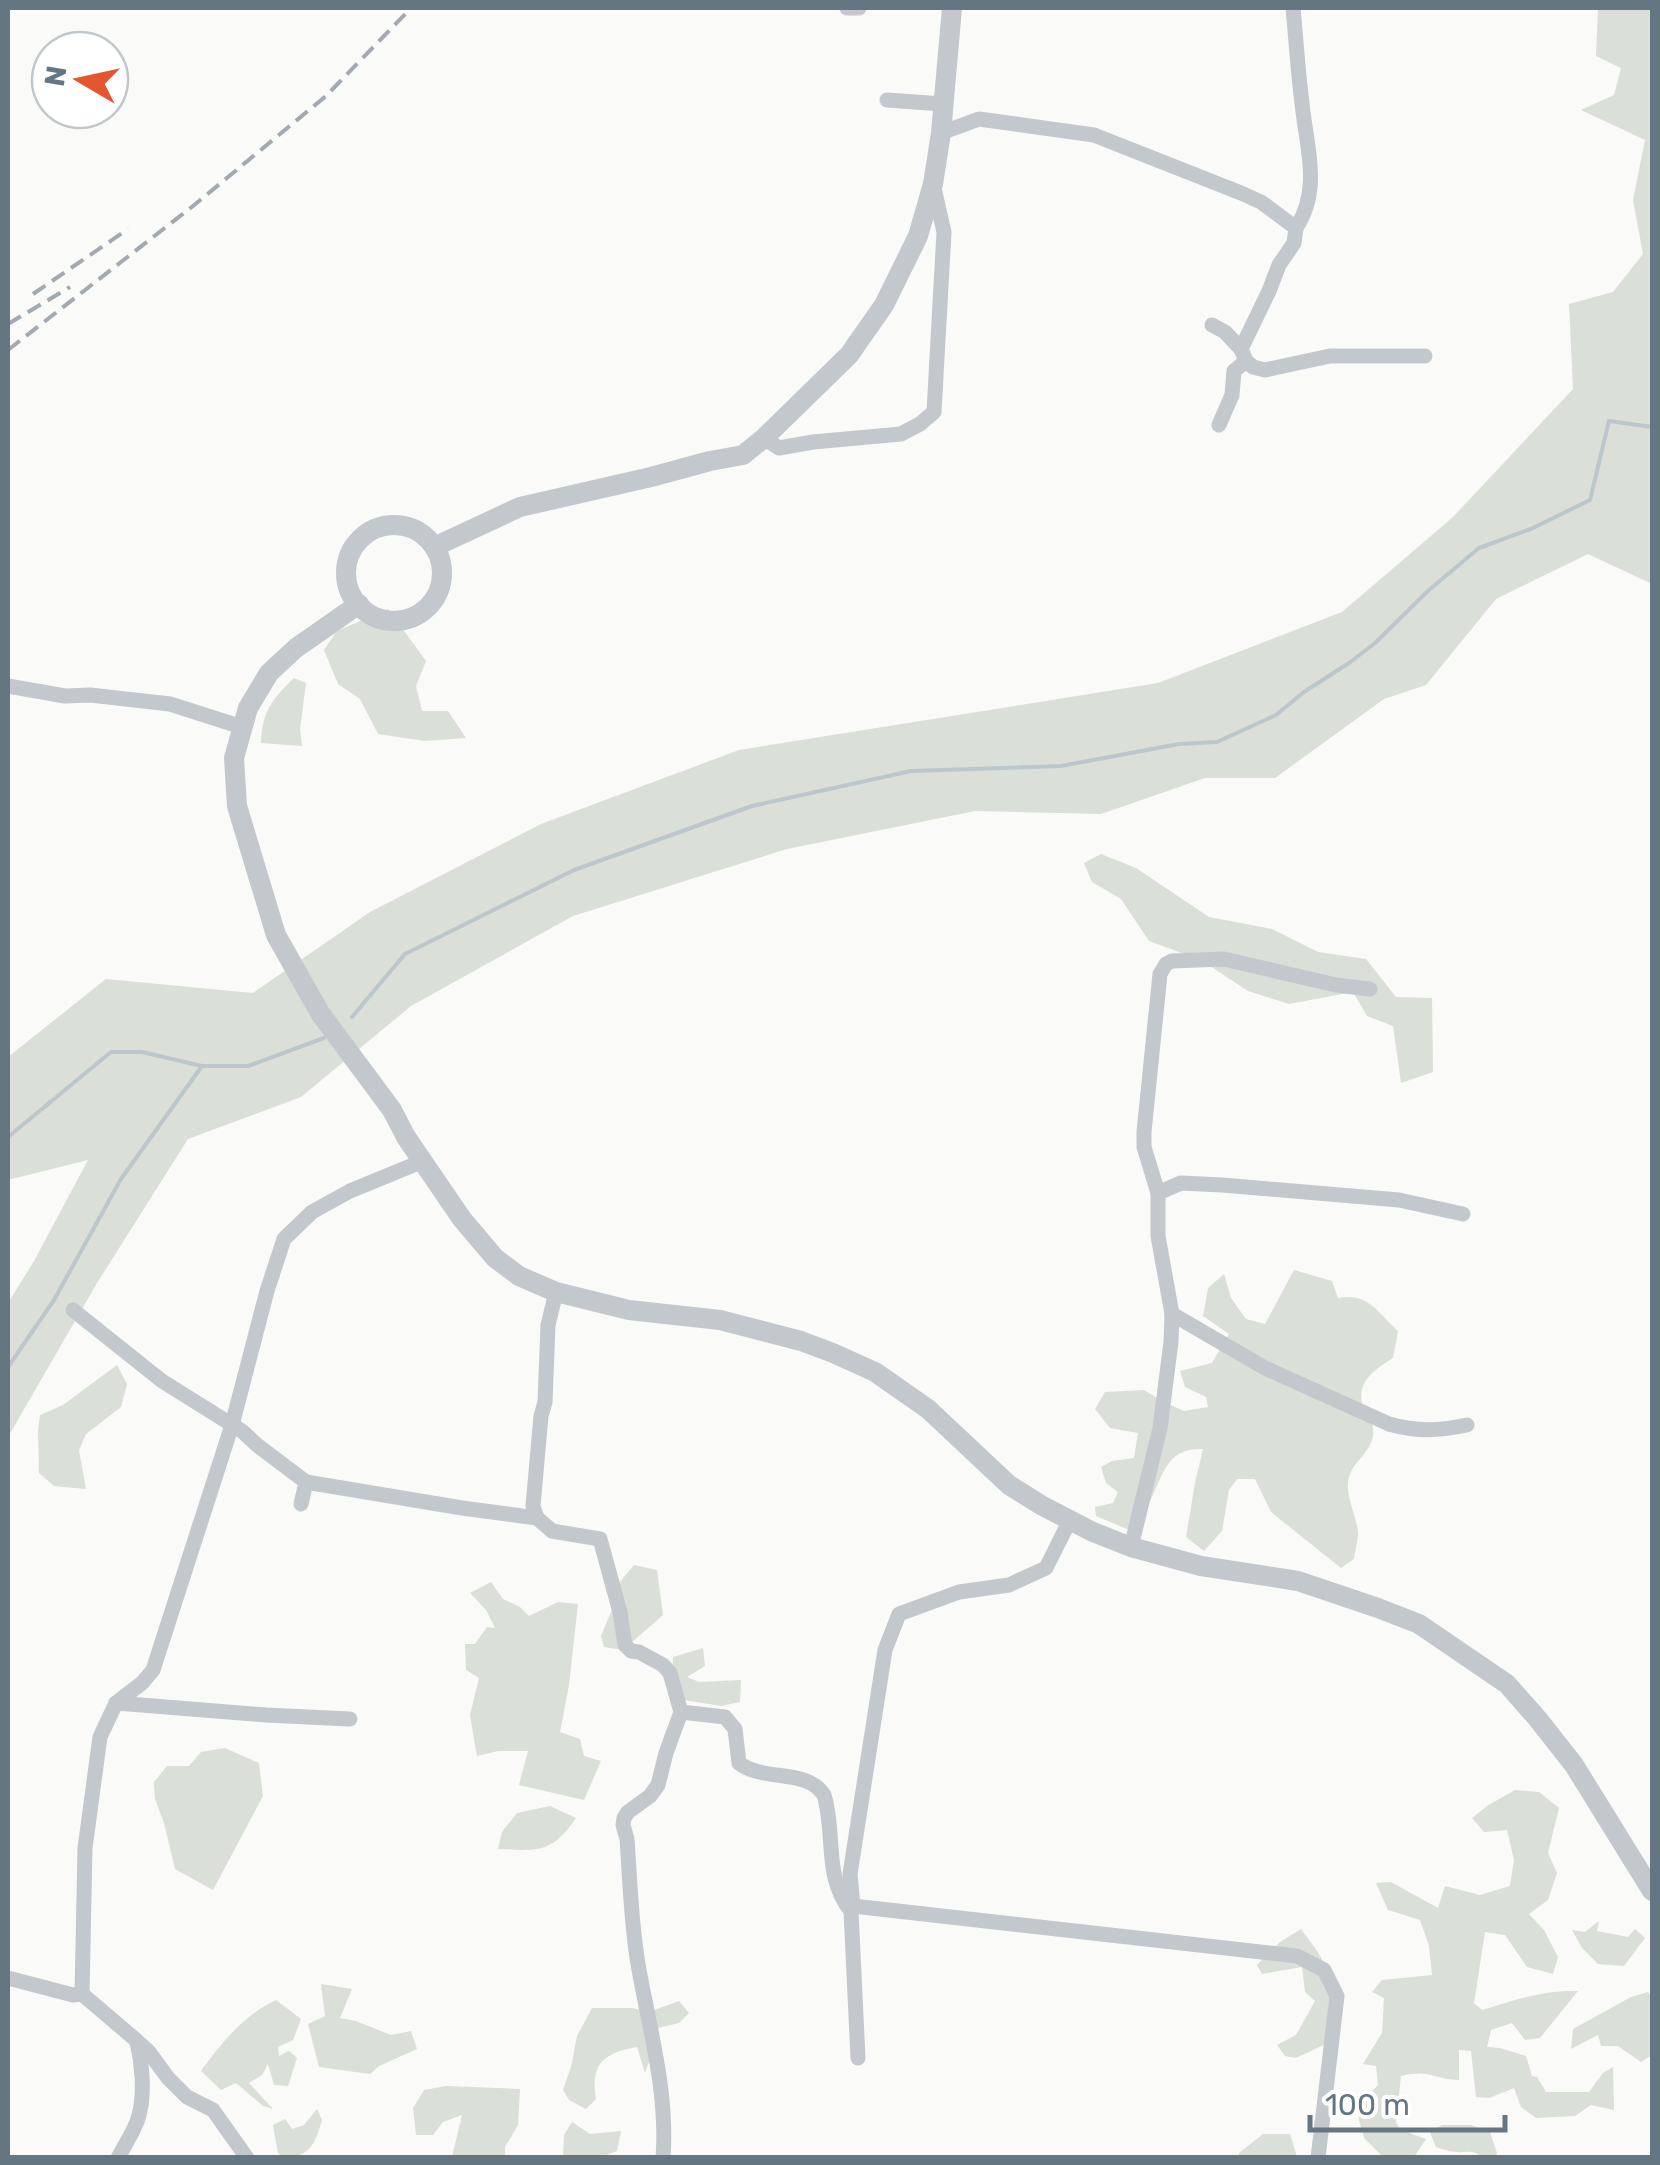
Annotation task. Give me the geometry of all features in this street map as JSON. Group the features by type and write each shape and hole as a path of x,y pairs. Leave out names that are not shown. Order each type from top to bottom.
{"street":[{"path":"847,8 859,8"},
{"path":"434,547 520,508 743,455 849,356 884,305 918,236 933,184 941,133 952,8"},
{"path":"1220,425 1252,322 1270,291 1276,270 1294,243 1309,199 1310,148 1293,8"},
{"path":"887,100 943,104"},
{"path":"941,133 979,119 1094,136 1242,193 1296,228"},
{"path":"764,438 779,448 901,434 934,412 944,232 933,184"},
{"path":"1212,326 1224,332 1253,367 1266,370 1330,356 1425,356"},
{"path":"398,524 422,533 438,553 442,578 433,602 414,617 389,622 366,613 359,604 350,593 345,568 354,544 374,528 398,524"},
{"path":"359,604 296,648 270,673 248,708 234,758 236,806 276,935 320,1013 392,1110 462,1220 495,1258 519,1276 556,1292 629,1310 720,1320 833,1352 906,1392 1008,1486 1070,1520 1131,1547 1201,1566 1298,1581 1419,1624 1507,1684 1537,1718 1574,1764 1652,1890"},
{"path":"8,686 65,696 170,704 242,726"},
{"path":"1131,1547 1160,1428 1172,1314 1158,1236 1158,1193 1144,1147 1160,974 1172,961 1224,959 1370,989"},
{"path":"82,1994 85,1848 100,1737 116,1703 153,1670 166,1636 232,1425 284,1239 312,1212 350,1191 422,1161"},
{"path":"1158,1193 1180,1183 1222,1184 1399,1200 1463,1214"},
{"path":"556,1292 546,1348 545,1402 533,1506 537,1518 552,1531 600,1539 625,1645 664,1665 681,1712 658,1784 650,1796 628,1812 623,1826 638,1960 659,2068 663,2158"},
{"path":"72,1310 162,1381 232,1425 306,1482 537,1518"},
{"path":"1172,1314 1264,1368 1388,1424 1428,1432 1467,1426"},
{"path":"301,1504 306,1482"},
{"path":"1070,1520 1046,1568 1009,1586 960,1592 899,1614 882,1669 850,1874 853,1906 1298,1956 1324,1970 1336,1996 1318,2158"},
{"path":"116,1703 350,1719"},
{"path":"681,1712 725,1717 734,1729 743,1767 801,1779 822,1790 835,1881 851,1912 858,2058"},
{"path":"8,1978 72,1995 82,1994 136,2040 187,2097 218,2115 247,2158"},
{"path":"118,2158 141,2110 136,2040"}],"shaded area":[{"path":"1598,8 1652,8 1652,584 1588,554 1496,599 1426,685 1384,699 1275,778 1205,778 1101,814 975,811 787,849 573,916 411,1006 301,1097 188,1139 97,1283 8,1437 8,1303 88,1160 8,1180 8,1057 106,979 253,993 370,912 541,824 739,750 1158,683 1342,612 1453,517 1573,389 1569,304 1613,292 1643,254 1633,200 1645,140 1581,110 1614,95 1621,68 1596,56"},
{"path":"388,609 426,661 416,686 422,711 448,711 466,738 425,741 378,734 360,699 338,684 324,650 337,631"},
{"path":"294,678 306,683 300,729 302,746 261,743 270,707"},
{"path":"1101,854 1136,868 1209,917 1272,929 1318,952 1366,959 1396,997 1432,998 1433,1072 1401,1083 1393,1026 1367,1016 1353,992 1289,1004 1248,991 1201,960 1149,941 1121,899 1092,882 1084,863"},
{"path":"1294,1270 1332,1281 1338,1298 1365,1301 1398,1331 1393,1358 1369,1377 1362,1390 1373,1435 1348,1481 1358,1535 1354,1559 1341,1568 1271,1512 1255,1479 1237,1479 1229,1490 1222,1531 1204,1551 1186,1537 1203,1449 1173,1458 1147,1507 1127,1529 1096,1516 1095,1507 1113,1503 1118,1492 1106,1483 1101,1467 1134,1458 1138,1433 1110,1428 1095,1409 1105,1392 1144,1390 1184,1411 1208,1407 1206,1397 1185,1387 1180,1371 1212,1363 1229,1334 1203,1316 1208,1288 1224,1274 1231,1298 1246,1319 1265,1324"},
{"path":"117,1365 127,1384 121,1407 86,1434 79,1450 86,1489 54,1486 39,1473 40,1415 63,1405"},
{"path":"634,1565 657,1570 663,1615 623,1650 604,1647 601,1636 620,1582"},
{"path":"491,1582 503,1599 529,1616 558,1602 578,1604 560,1732 580,1739 584,1756 601,1761 584,1800 519,1785 528,1751 477,1756 470,1715 479,1678 466,1670 465,1644 475,1644 487,1627 495,1628 486,1610 470,1593"},
{"path":"703,1648 705,1666 687,1677 699,1682 741,1680 740,1702 721,1706 672,1698 673,1657"},
{"path":"225,1748 259,1763 263,1796 213,1890 175,1869 155,1799 154,1782 167,1766 189,1766 201,1752"},
{"path":"1515,1790 1539,1792 1559,1808 1548,1853 1557,1873 1548,1900 1529,1914 1544,1930 1558,1957 1553,1974 1527,1967 1505,1935 1485,1932 1474,2003 1482,2010 1541,1994 1578,1991 1540,2038 1525,2040 1512,2023 1491,2030 1487,2047 1526,2056 1532,2076 1537,2077 1546,2092 1589,2092 1603,2073 1613,2067 1614,2110 1591,2105 1575,2116 1536,2118 1521,2107 1514,2088 1489,2098 1476,2097 1471,2051 1459,2050 1459,2080 1425,2074 1401,2076 1396,2123 1401,2130 1426,2139 1414,2157 1382,2156 1364,2138 1356,2109 1378,2085 1376,2066 1363,2064 1382,2033 1384,1998 1372,1992 1382,1980 1432,1975 1429,1946 1420,1920 1388,1910 1376,1883 1391,1882 1438,1908 1445,1886 1480,1895 1510,1886 1514,1860 1507,1830 1484,1832 1472,1818"},
{"path":"550,1806 576,1818 552,1844 534,1849 498,1849 502,1832 517,1813"},
{"path":"1599,1921 1597,1931 1628,1937 1635,1929 1645,1938 1624,1966 1598,1964 1572,1930 1585,1932"},
{"path":"1301,1929 1334,1982 1328,2043 1296,2058 1285,2056 1277,2045 1296,2035 1315,2001 1305,1992 1302,1967 1262,1974 1257,1965 1280,1942"},
{"path":"321,1984 352,1989 340,2018 391,2035 411,2031 417,2049 370,2074 319,2067 308,2024 325,2016"},
{"path":"1648,1992 1652,1999 1652,2055 1641,2062 1618,2046 1601,2046 1598,2035 1571,2049 1573,2029 1631,1997"},
{"path":"276,2000 301,2019 293,2040 278,2047 279,2056 289,2051 297,2058 288,2086 274,2085 268,2064 262,2075 249,2083 273,2109 263,2106 236,2083 221,2090 201,2071 234,2031"},
{"path":"679,2001 689,2013 679,2023 658,2028 660,2053 645,2073 637,2047 616,2053 598,2068 596,2099 586,2109 569,2100 563,2090 577,2036 592,2008 649,2012"},
{"path":"446,2086 520,2089 518,2125 505,2147 505,2157 452,2157 462,2115 443,2122 433,2135 416,2135 413,2108 424,2090"},
{"path":"317,2109 322,2120 310,2148 299,2155 282,2157 273,2125 285,2119 292,2129 304,2125"},
{"path":"572,2122 590,2134 621,2131 617,2151 601,2157 563,2157 564,2135"},
{"path":"1442,2125 1471,2125 1490,2132 1495,2157 1436,2147 1430,2132"},
{"path":"1263,2134 1290,2134 1297,2157 1239,2157"}],"waterway":[{"path":"352,1017 405,954 574,870 752,806 911,771 1061,766 1179,744 1217,742 1276,715 1349,663 1479,548 1533,528 1590,500 1609,421 1652,427"},
{"path":"8,1137 111,1052 142,1052 202,1066 248,1066 324,1038"},
{"path":"8,1367 54,1300 121,1179 202,1066"}],"railway":[{"path":"8,350 326,96 411,8"},
{"path":"33,294 128,229"},
{"path":"8,324 70,287"}]}
